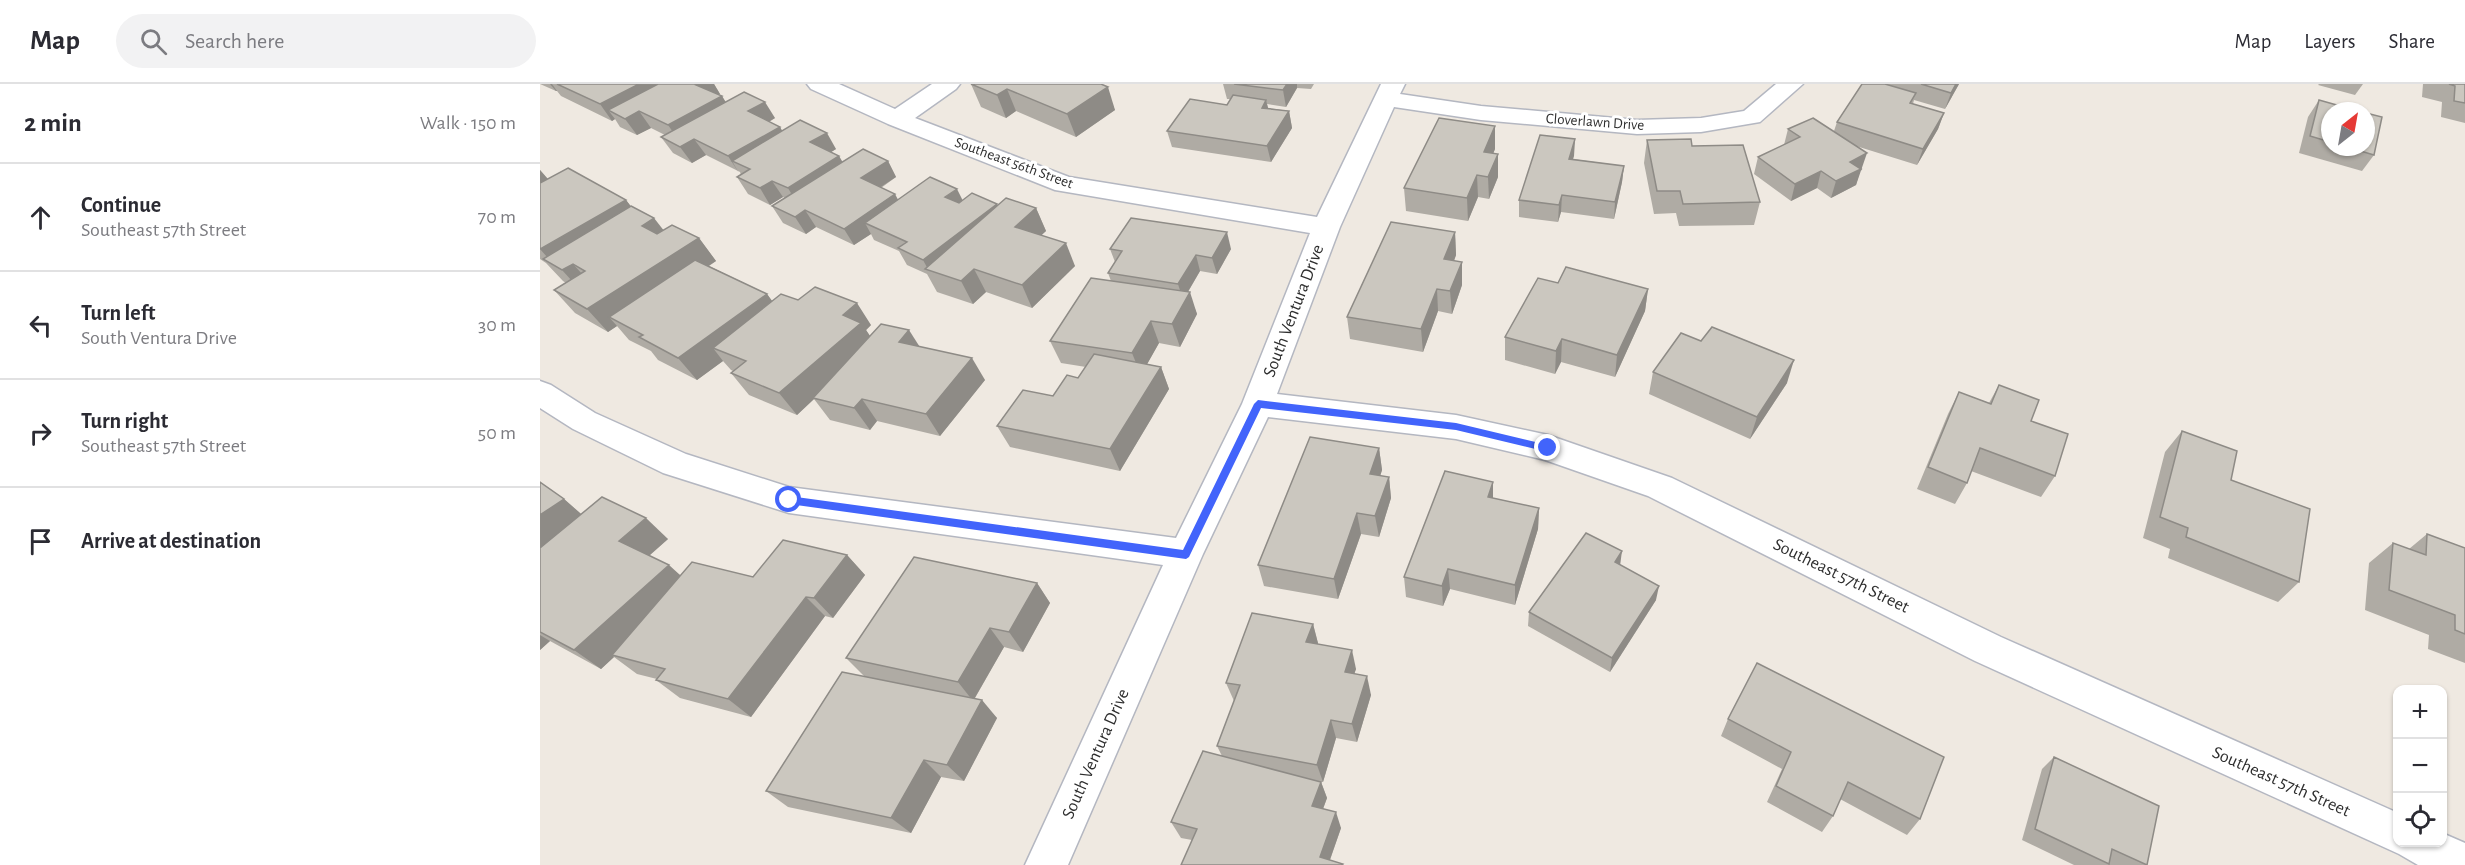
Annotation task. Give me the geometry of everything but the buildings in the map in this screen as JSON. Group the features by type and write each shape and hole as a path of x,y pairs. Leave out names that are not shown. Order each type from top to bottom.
{"street":[{"name":"Southeast 56th Street","path":"819,84 897,119 1064,184 1326,227"},
{"path":"897,119 948,84"},
{"name":"Cloverlawn Drive","path":"1390,91 1481,113 1637,127 1701,125 1751,117 1791,84"},
{"name":"South Ventura Drive","path":"1046,865 1186,554 1258,404 1326,227 1390,91"},
{"path":"540,393 584,421 675,464 789,500 1186,554"},
{"name":"Southeast 57th Street","path":"1258,404 1456,427 1548,448 1660,487 1988,649 2393,832"},
{"path":"2424,847 2465,865"}],"route":[{"path":"789,500 974,527 1186,554 1258,404 1456,427 1548,448"}]}
